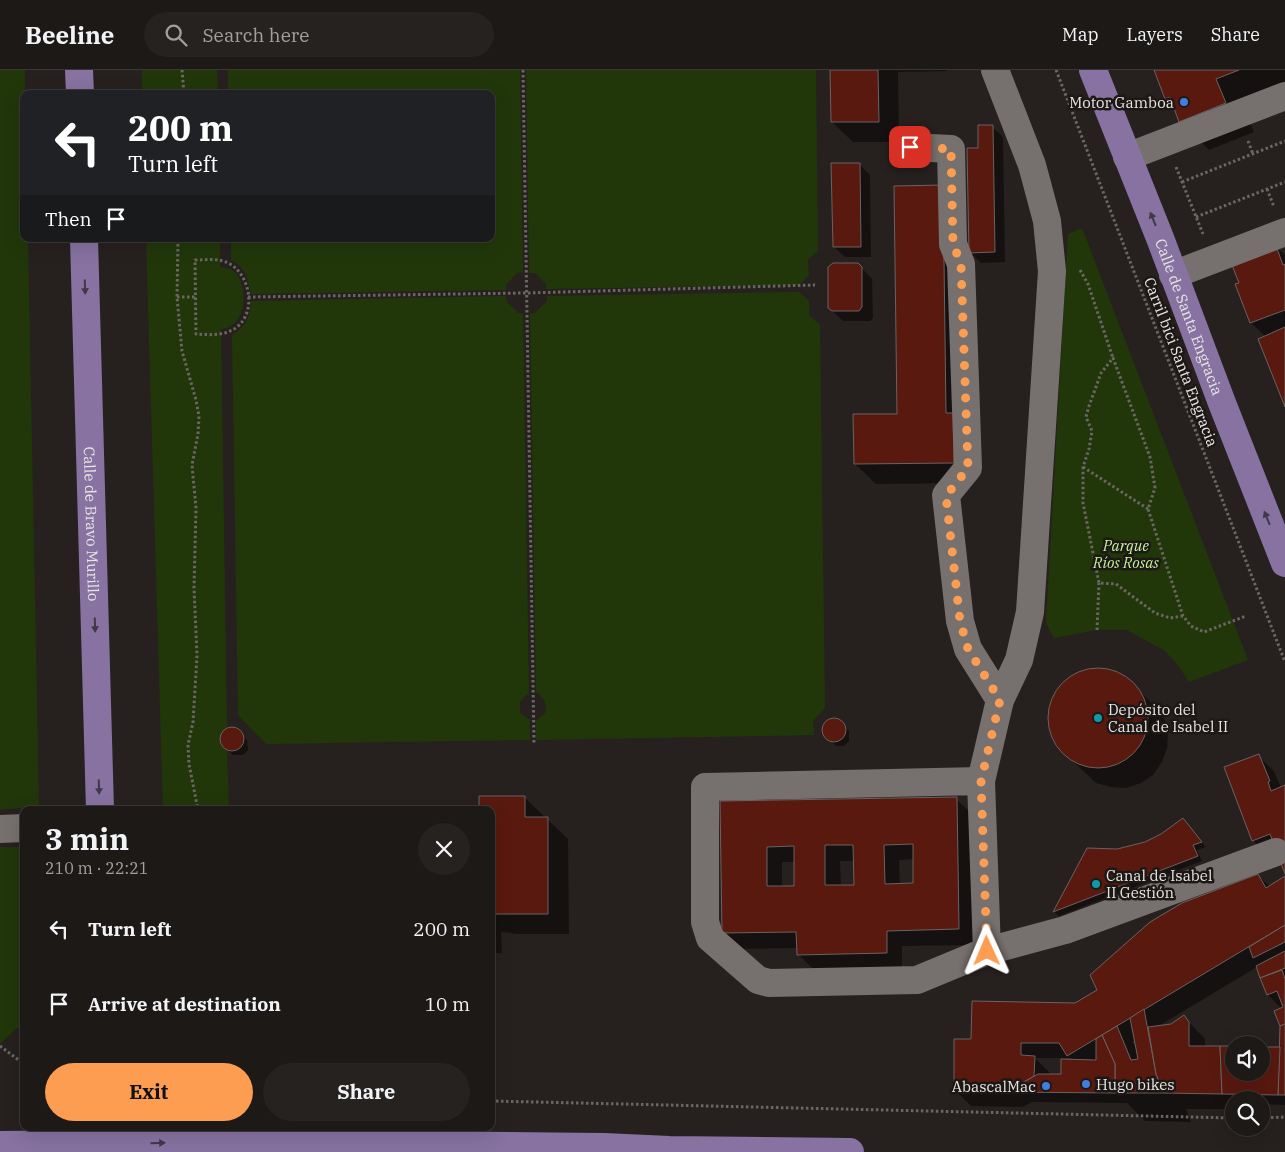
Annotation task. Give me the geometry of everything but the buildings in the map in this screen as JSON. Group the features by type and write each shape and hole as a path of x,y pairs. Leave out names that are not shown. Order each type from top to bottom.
{"main road":[{"path":"79,70 80,90"},
{"name":"Calle de Santa Engracia","path":"1093,70 1285,563"},
{"name":"Calle de Bravo Murillo","path":"84,242 100,806"},
{"path":"0,1145 34,1148 109,1141 604,1147 669,1151 850,1152"}],"lane":[{"path":"987,951 981,781 1000,700 1019,660 1030,612 1052,271 1047,221 1032,165 995,70"},
{"path":"1127,157 1285,96"},
{"path":"910,147 951,149 953,244 961,264 968,468 946,496 960,621 968,649 1000,700"},
{"path":"1173,275 1285,232"},
{"path":"981,781 705,787 705,922 710,938 758,980 769,983 917,980 987,951 1065,930 1276,852"},
{"path":"0,829 20,828"}],"path":[{"path":"182,70 184,90"},
{"path":"523,70 534,744"},
{"name":"Carril bici Santa Engracia","path":"1056,70 1285,662"},
{"path":"1285,141 1182,182 1196,217 1285,182"},
{"path":"178,242 177,296 182,352 199,416 198,434 192,466 196,508 194,588 197,656 193,722 188,745 189,764 197,806"},
{"path":"195,260 220,260 234,266 240,272 247,287 248,297 242,322 236,328 221,335 196,334 195,296 195,260"},
{"path":"1080,268 1088,284 1150,457 1155,488 1148,509 1183,616 1191,626 1204,632 1246,616"},
{"path":"248,297 526,293 815,285"},
{"path":"177,296 195,296"},
{"path":"1097,630 1099,583 1083,503 1083,467 1092,431 1086,417 1101,373 1114,358"},
{"path":"1083,467 1148,509"},
{"path":"1099,583 1116,584 1154,613 1170,618 1183,616"},
{"path":"0,1046 20,1061"},
{"path":"495,1101 1225,1118"},
{"path":"1270,1118 1285,1117"}],"green space":[{"path":"0,70 25,70 25,90 20,90 20,242 28,242 39,806 20,806 20,808 0,810"},
{"path":"142,70 217,70 218,90 142,90"},
{"path":"228,70 520,70 523,272 517,273 506,285 506,290 251,294 243,270 231,260 231,242 495,242 495,90 228,90"},
{"path":"526,70 816,70 818,251 808,260 809,275 799,285 546,289 546,284 535,273 529,273"},
{"name":"Parque Ríos Rosas","path":"1082,228 1248,660 1189,682 1178,665 1165,651 1127,630 1097,630 1054,638 1046,623 1068,234"},
{"path":"146,242 220,242 220,267 228,268 238,275 243,293 241,312 237,320 230,326 221,329 227,728 221,734 220,744 227,750 229,806 163,806"},
{"path":"799,292 809,301 809,315 820,325 825,708 813,721 814,735 536,740 536,720 546,712 545,701 536,693 530,313 535,313 547,301 547,296"},
{"path":"506,296 507,302 518,313 523,313 529,694 520,702 520,713 530,720 530,740 266,744 238,715 232,335 244,325 250,312 251,301"},
{"path":"0,847 20,847 20,1028 17,1028 0,1044"}],"place":[{"name":"Motor Gamboa","path":"1184,102"},
{"name":"Depósito del Canal de Isabel II","path":"1098,718"},
{"name":"Canal de Isabel II Gestión","path":"1096,884"},
{"name":"Hugo bikes","path":"1086,1084"},
{"name":"AbascalMac","path":"1046,1086"}],"route":[{"path":"910,147 951,149 953,244 961,264 968,468 946,496 960,621 968,649 1000,700 981,781 987,951"}]}
